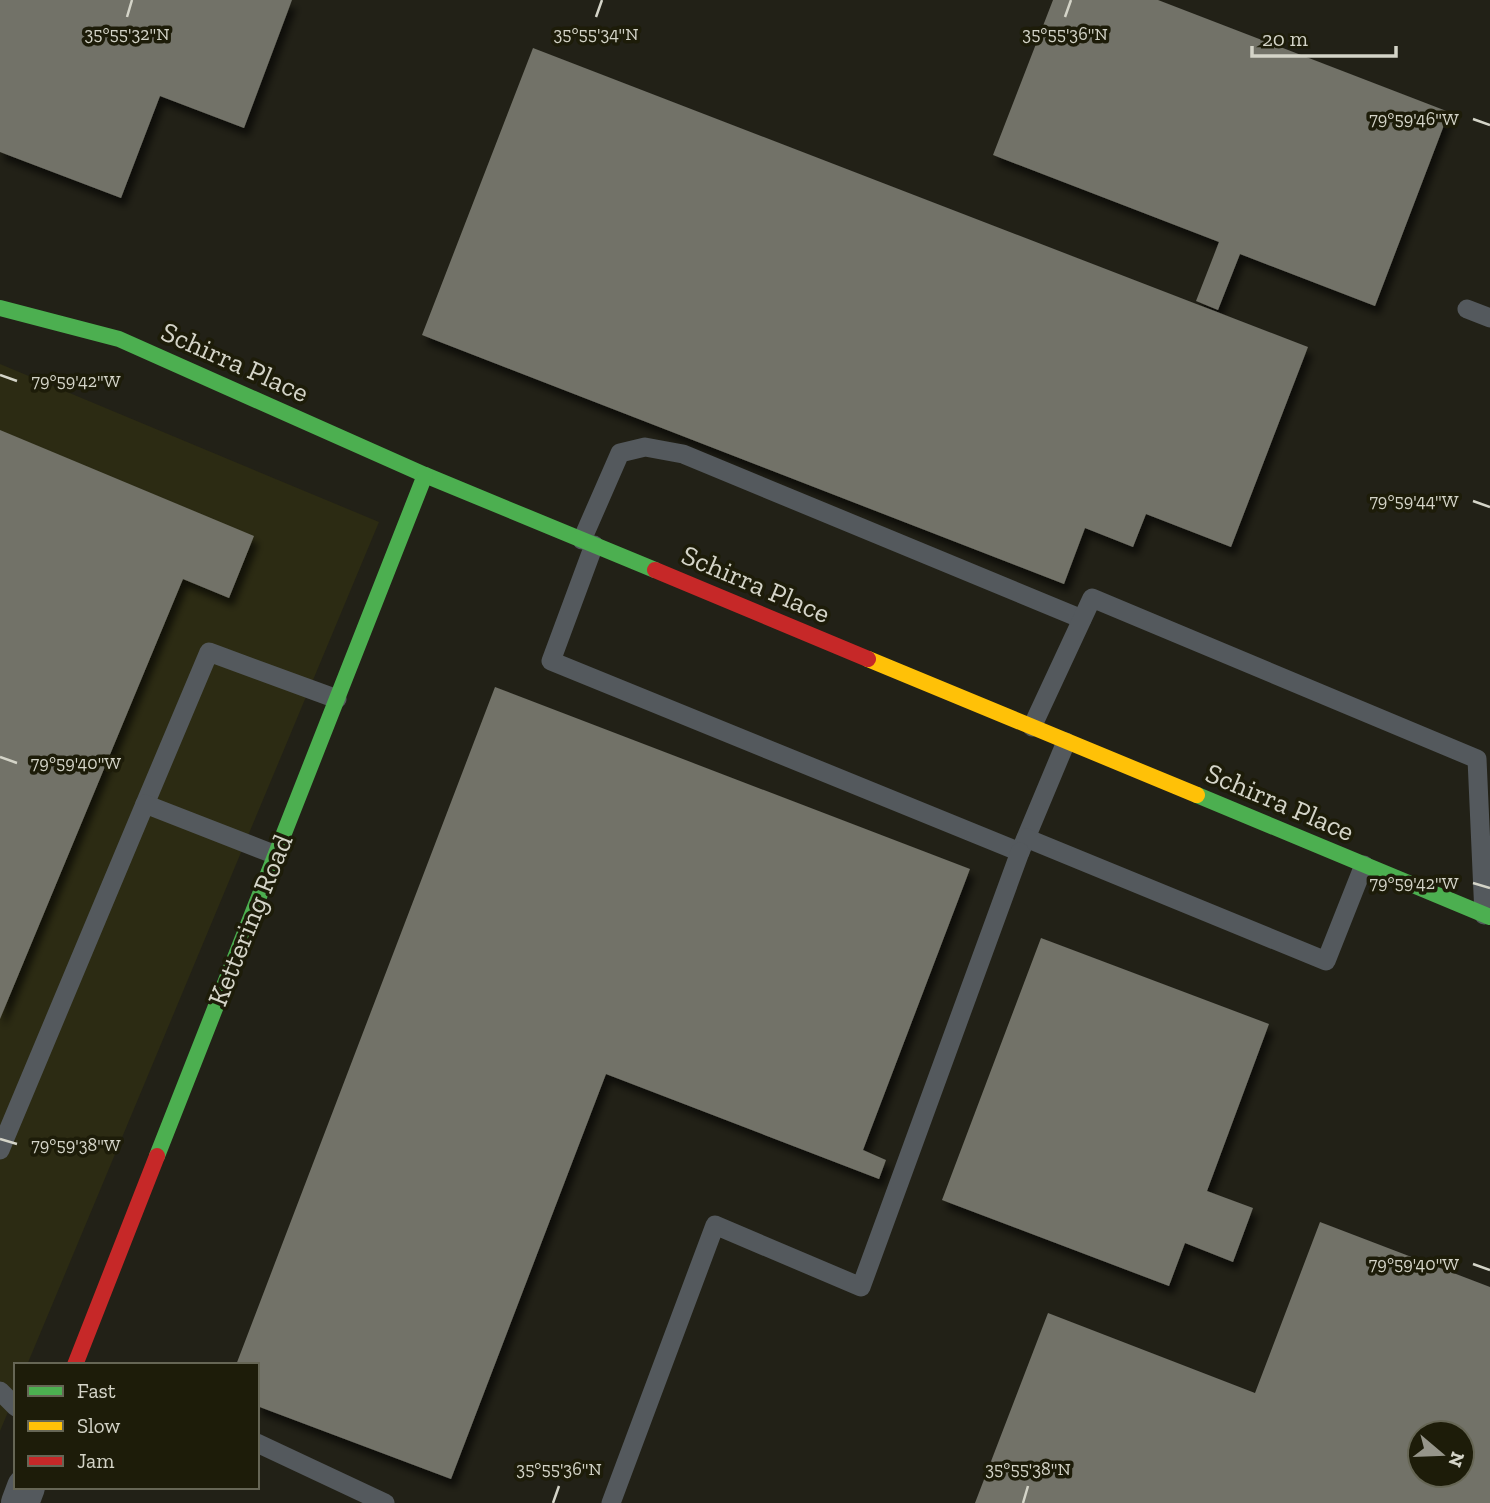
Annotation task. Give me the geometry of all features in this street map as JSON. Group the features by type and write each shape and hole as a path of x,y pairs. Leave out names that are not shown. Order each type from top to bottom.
{"street":[{"name":"Schirra Place","path":"0,308 119,339 425,475 1487,916"},
{"name":"Kettering Road","path":"76,1363 425,475"}],"lane":[{"path":"1466,309 1490,318"},
{"path":"1082,619 683,454 645,447 620,453 551,661 1326,961 1364,865"},
{"path":"1032,727 1092,598 1476,759 1487,916"},
{"path":"0,1150 209,652 337,699"},
{"path":"611,1503 715,1225 861,1287 1023,845 1066,742"},
{"path":"145,804 276,855"},
{"path":"0,1391 14,1405"},
{"path":"259,1444 385,1503"}],"shaded area":[{"path":"0,364 379,522 28,1363 14,1363 14,1398 0,1431"}],"building":[{"path":"0,0 292,0 244,128 160,96 121,198 0,152"},
{"path":"1053,0 1158,0 1449,112 1375,306 1240,254 1218,310 1196,301 1219,242 993,155"},
{"path":"533,48 1308,347 1231,547 1146,514 1133,547 1085,528 1064,584 422,335"},
{"path":"0,430 254,536 229,598 183,579 0,1019"},
{"path":"495,687 970,869 863,1150 886,1160 879,1179 606,1074 451,1479 259,1407 259,1363 237,1363"},
{"path":"1041,938 1269,1024 1207,1191 1253,1208 1233,1262 1185,1243 1169,1286 942,1200"},
{"path":"1320,1222 1490,1287 1490,1503 975,1503 1048,1313 1255,1393"}],"traffic: fast":[{"path":"0,308 119,339 425,475 655,570"},
{"path":"157,1156 425,475"},
{"path":"1197,795 1490,917"}],"traffic: slow":[{"path":"868,659 1197,795"}],"traffic: jam":[{"path":"655,570 868,659"},
{"path":"76,1363 157,1156"}]}
